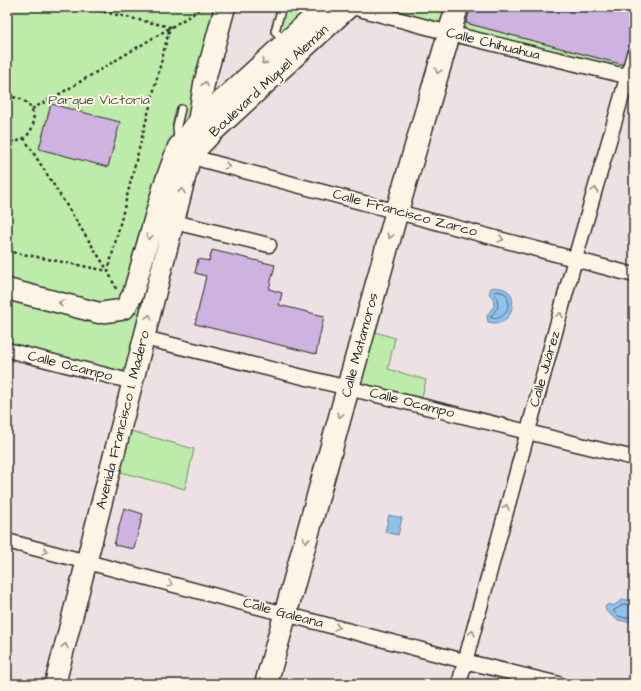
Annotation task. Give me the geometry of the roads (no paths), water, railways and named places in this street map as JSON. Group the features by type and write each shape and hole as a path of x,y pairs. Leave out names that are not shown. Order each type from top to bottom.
{"main road":[{"path":"198,122 204,84 225,7"},
{"name":"Boulevard Miguel Alemán","path":"185,151 198,122 324,7"},
{"name":"Boulevard Miguel Alemán","path":"185,151 212,133 350,7"},
{"name":"Calle Matamoros","path":"266,684 397,211 457,7"},
{"path":"7,289 99,313 126,308 133,294 164,185 185,151"},
{"name":"Avenida Francisco I. Madero","path":"55,684 174,222 185,151"}],"street":[{"name":"Calle Chihuahua","path":"350,7 631,78"},
{"name":"Calle Juárez","path":"459,684 464,661 575,259 631,78 634,54"},
{"name":"Calle Francisco Zarco","path":"185,151 203,160 634,275"},
{"path":"174,222 269,246"},
{"name":"Calle Ocampo","path":"144,338 634,458"},
{"name":"Calle Ocampo","path":"7,350 133,382"},
{"name":"Calle Galeana","path":"7,541 464,661 559,684"}],"lane":[{"path":"282,7 275,31 286,42"},
{"path":"181,110 177,126 178,139 185,151"}],"water":[{"path":"491,288 502,288 509,292 513,303 507,319 498,323 488,322 487,315 494,306 493,298 489,294"},
{"path":"389,515 402,518 398,535 385,532"},
{"path":"624,599 634,605 634,616 629,622 617,620 606,611 605,607 608,604 613,606"}],"park label":[{"name":"Parque Victoria","path":"99,100"}]}
